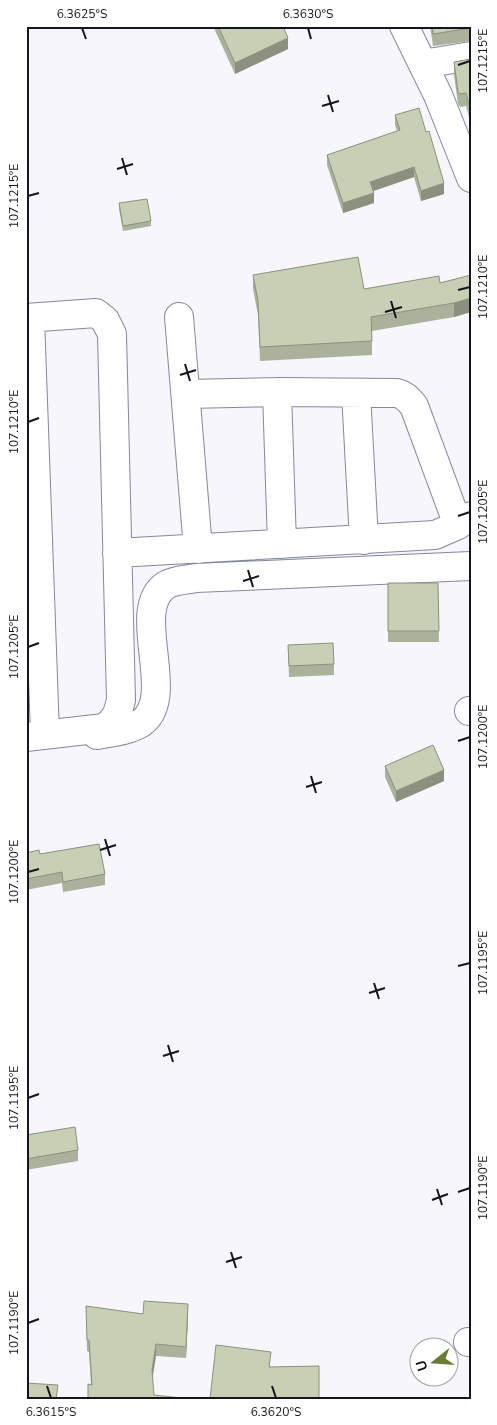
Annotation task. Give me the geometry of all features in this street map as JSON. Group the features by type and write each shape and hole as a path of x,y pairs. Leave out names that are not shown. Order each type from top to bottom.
{"street":[{"path":"404,26 438,95 471,178"},
{"path":"423,64 471,56"},
{"path":"96,313 105,320 112,334 121,700 117,716 112,723 104,728 33,739 28,318 96,313"},
{"path":"180,317 198,549"},
{"path":"117,553 435,535 464,521 414,406 408,399 397,393 277,392 186,394"},
{"path":"277,392 282,544"},
{"path":"356,393 364,540"},
{"path":"33,739 128,729 142,722 150,714 154,706 156,690 151,610 156,597 166,586 176,581 196,578 471,566"}],"building":[{"path":"218,26 283,26 288,38 235,63"},
{"path":"432,26 471,26 471,28 433,34"},
{"path":"471,59 471,111 466,93 460,94 458,92 454,62"},
{"path":"419,108 426,132 429,131 444,183 421,191 414,167 370,182 374,193 343,203 327,155 400,130 395,115"},
{"path":"147,199 151,221 123,226 119,203"},
{"path":"358,257 364,289 439,276 440,283 471,275 471,298 454,303 371,317 372,341 260,347 258,301 253,275"},
{"path":"388,583 438,583 439,631 388,631"},
{"path":"333,643 334,664 289,666 288,645"},
{"path":"433,745 444,770 396,791 385,766"},
{"path":"99,844 105,874 63,882 62,872 26,879 26,853 39,850 40,854"},
{"path":"75,1127 78,1150 26,1159 26,1135"},
{"path":"144,1301 188,1304 186,1347 156,1344 152,1370 154,1395 191,1399 88,1399 88,1384 92,1385 89,1340 87,1340 86,1306 143,1314"},
{"path":"216,1345 271,1352 269,1367 319,1366 319,1399 210,1399"},
{"path":"26,1383 58,1385 56,1399 26,1399"}]}
